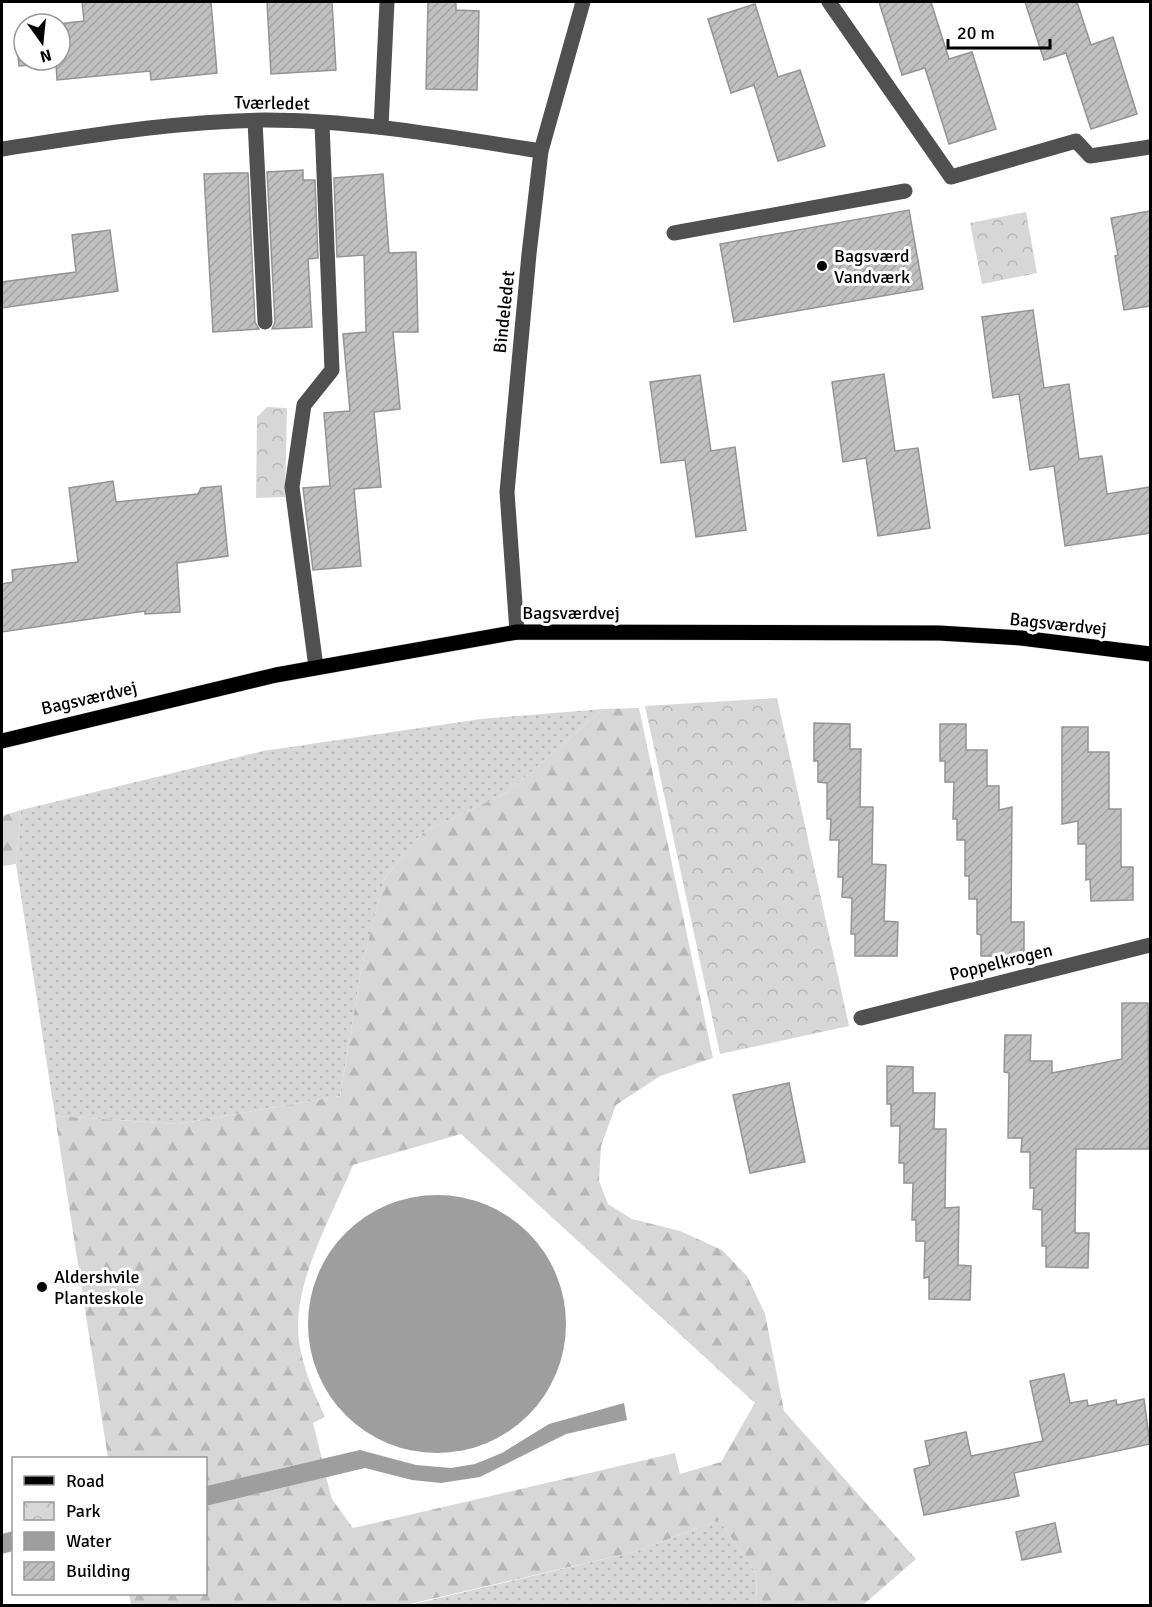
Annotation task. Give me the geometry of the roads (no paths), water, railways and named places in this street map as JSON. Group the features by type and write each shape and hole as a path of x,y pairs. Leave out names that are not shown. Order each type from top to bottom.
{"main road":[{"name":"Bagsværdvej","path":"2,741 276,675 517,632 939,633 1021,638 1150,654"}],"street":[{"path":"381,127 387,2"},
{"name":"Bindeledet","path":"517,632 507,492 541,150 583,2"},
{"path":"829,2 951,177 1076,141 1090,156 1150,147"},
{"path":"255,121 265,322"},
{"name":"Tværledet","path":"2,148 165,126 255,121 381,127 541,150"},
{"path":"316,668 292,486 304,405 332,370 322,124"},
{"path":"674,232 905,191"},
{"name":"Poppelkrogen","path":"861,1018 1150,945"}],"water":[{"path":"424,1195 450,1195 475,1200 498,1210 519,1224 537,1242 551,1263 561,1286 566,1324 561,1362 551,1385 537,1406 519,1424 498,1438 475,1448 450,1453 424,1453 399,1448 376,1438 355,1424 337,1406 323,1385 313,1362 308,1337 308,1311 313,1286 323,1263 337,1242 355,1224 376,1210 399,1200"},
{"path":"624,1403 627,1420 566,1434 480,1477 441,1483 412,1480 365,1468 207,1506 207,1486 360,1450 416,1465 451,1468 475,1464 502,1453 549,1424"},
{"path":"12,1531 12,1551 2,1554 2,1534"}],"place":[{"name":"Bagsværd Vandværk","path":"822,266"},
{"name":"Aldershvile Planteskole","path":"42,1287"}]}
